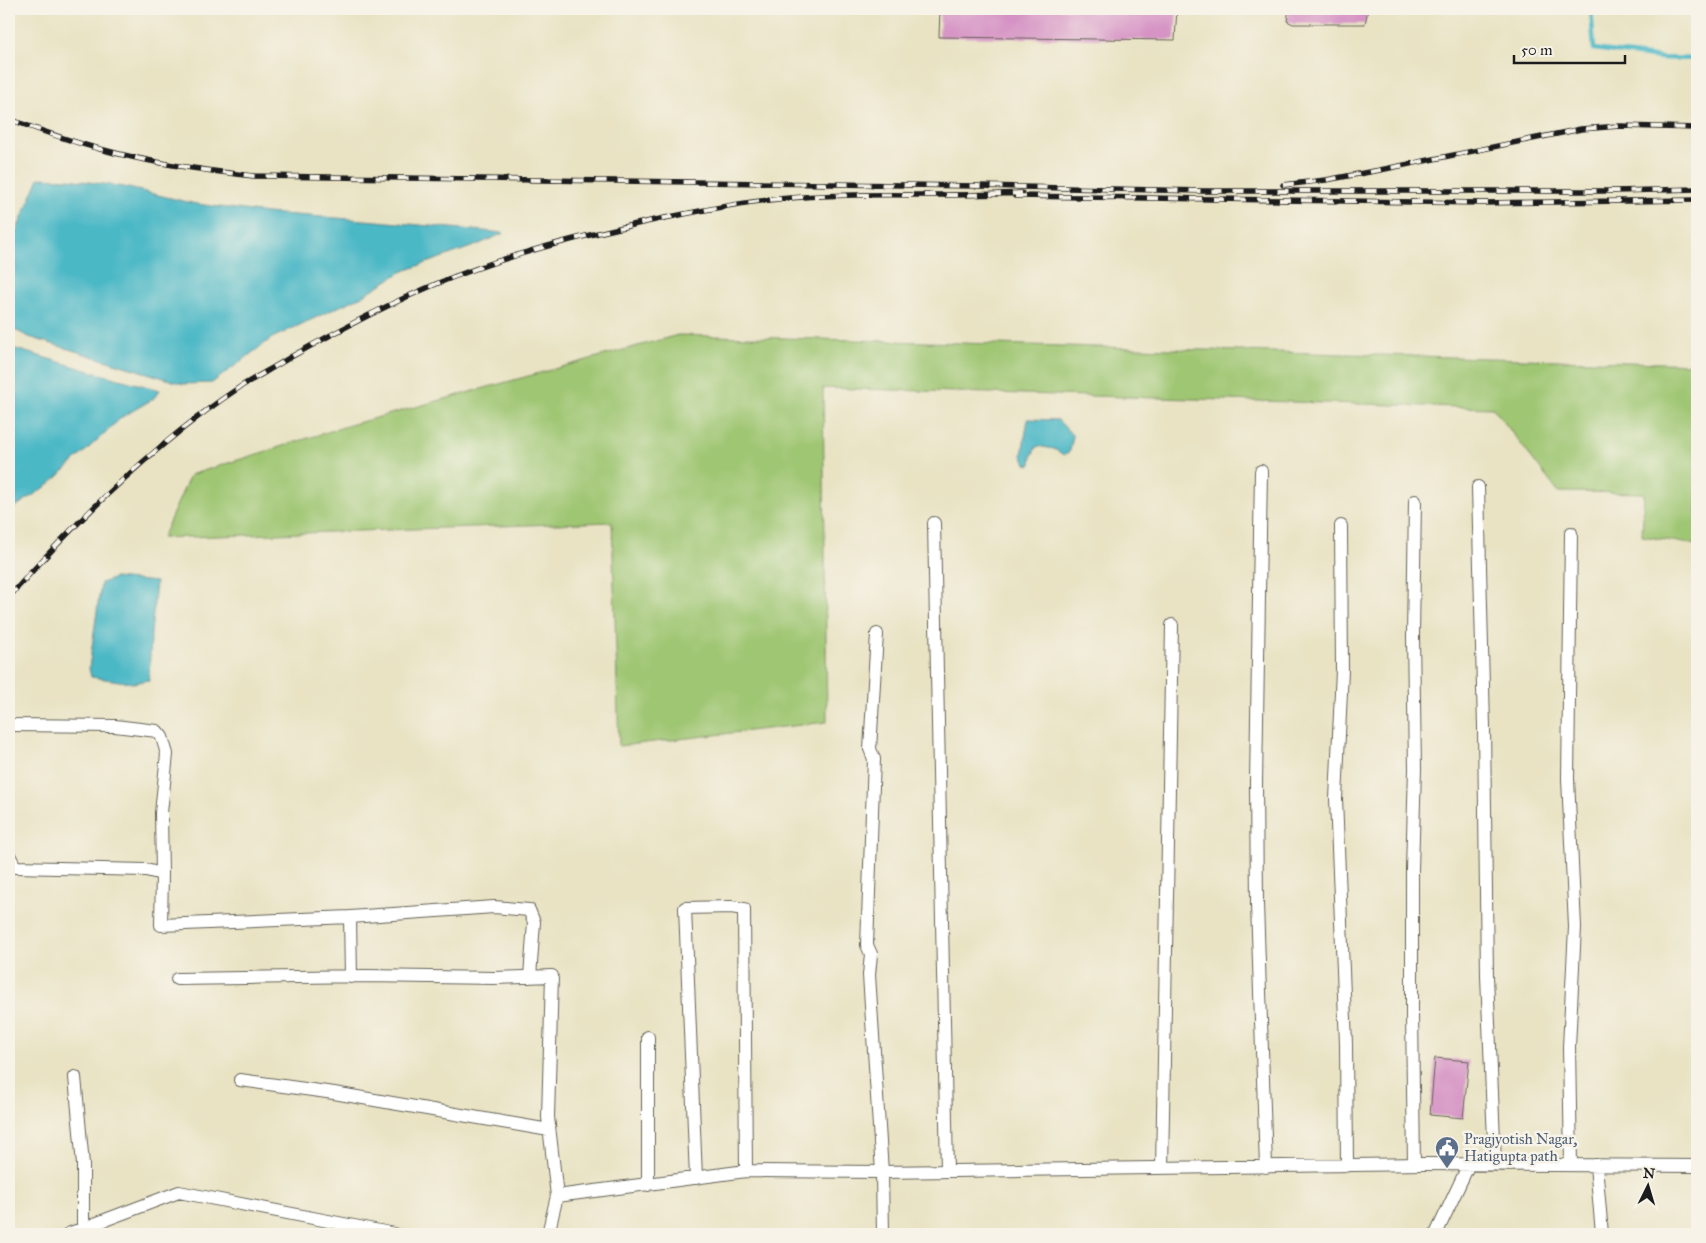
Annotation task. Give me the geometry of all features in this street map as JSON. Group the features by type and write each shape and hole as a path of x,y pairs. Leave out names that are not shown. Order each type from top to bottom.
{"street":[{"path":"1261,471 1256,792 1266,1167"},
{"path":"1478,487 1484,726 1487,976 1495,1164"},
{"path":"1414,1164 1412,869 1415,769 1413,636 1415,501"},
{"path":"934,523 947,1171"},
{"path":"1341,526 1342,670 1336,799 1346,1044 1346,1166"},
{"path":"1571,533 1568,779 1575,927 1569,1047 1571,1165"},
{"path":"1162,1168 1172,625"},
{"path":"877,634 870,749 874,759 867,945 871,954 869,975 882,1172 883,1234"},
{"path":"9,725 115,726 157,731 162,737 167,754 162,813 161,925 350,917 494,907 529,910 534,922 530,977"},
{"path":"9,855 15,867 146,870 162,874"},
{"path":"696,1178 685,908 744,909 746,1171"},
{"path":"350,917 351,977"},
{"path":"177,979 494,978 552,976 548,1117 557,1196 548,1234"},
{"path":"648,1037 648,1185"},
{"path":"75,1077 83,1165 83,1228"},
{"path":"240,1080 334,1093 549,1130"},
{"path":"557,1196 746,1171 882,1172 1414,1164 1697,1166"},
{"path":"1436,1234 1469,1164"},
{"path":"1596,1165 1602,1234"},
{"path":"68,1234 179,1192 395,1234"}],"green space":[{"path":"678,335 1697,364 1697,545 1642,536 1644,493 1558,492 1493,408 823,388 827,722 619,746 612,522 162,538 190,475 350,425"}],"water":[{"path":"39,178 69,179 124,187 196,204 267,213 504,233 477,245 401,272 362,296 272,338 212,383 183,384 29,337 9,327 9,248"},
{"path":"9,347 160,390 153,399 122,417 50,484 9,511"},
{"path":"1028,419 1058,420 1073,436 1070,451 1064,455 1054,449 1037,446 1032,455 1031,465 1026,464 1022,455"},
{"path":"115,578 156,582 149,680 133,683 91,677 89,668 101,583"}],"building":[{"path":"940,9 1177,9 1175,40 939,37"},
{"path":"1289,9 1368,9 1365,24 1293,24 1287,21"},
{"path":"1435,1058 1469,1061 1463,1118 1430,1115"}],"waterway":[{"path":"1591,9 1594,49 1661,58 1697,59"}],"railway":[{"path":"9,119 65,139 119,154 176,166 254,176 1203,191 1615,191 1697,189"},
{"path":"1283,185 1326,180 1380,170 1581,129 1620,126 1697,128"},
{"path":"9,597 118,484 208,409 240,387 343,328 436,284 489,264 572,240 655,220 747,203 839,195 1022,193"},
{"path":"1015,196 1483,203 1697,200"}],"place":[{"name":"Pragjyotish Nagar, Hatigupta path","path":"1447,1169"}]}
